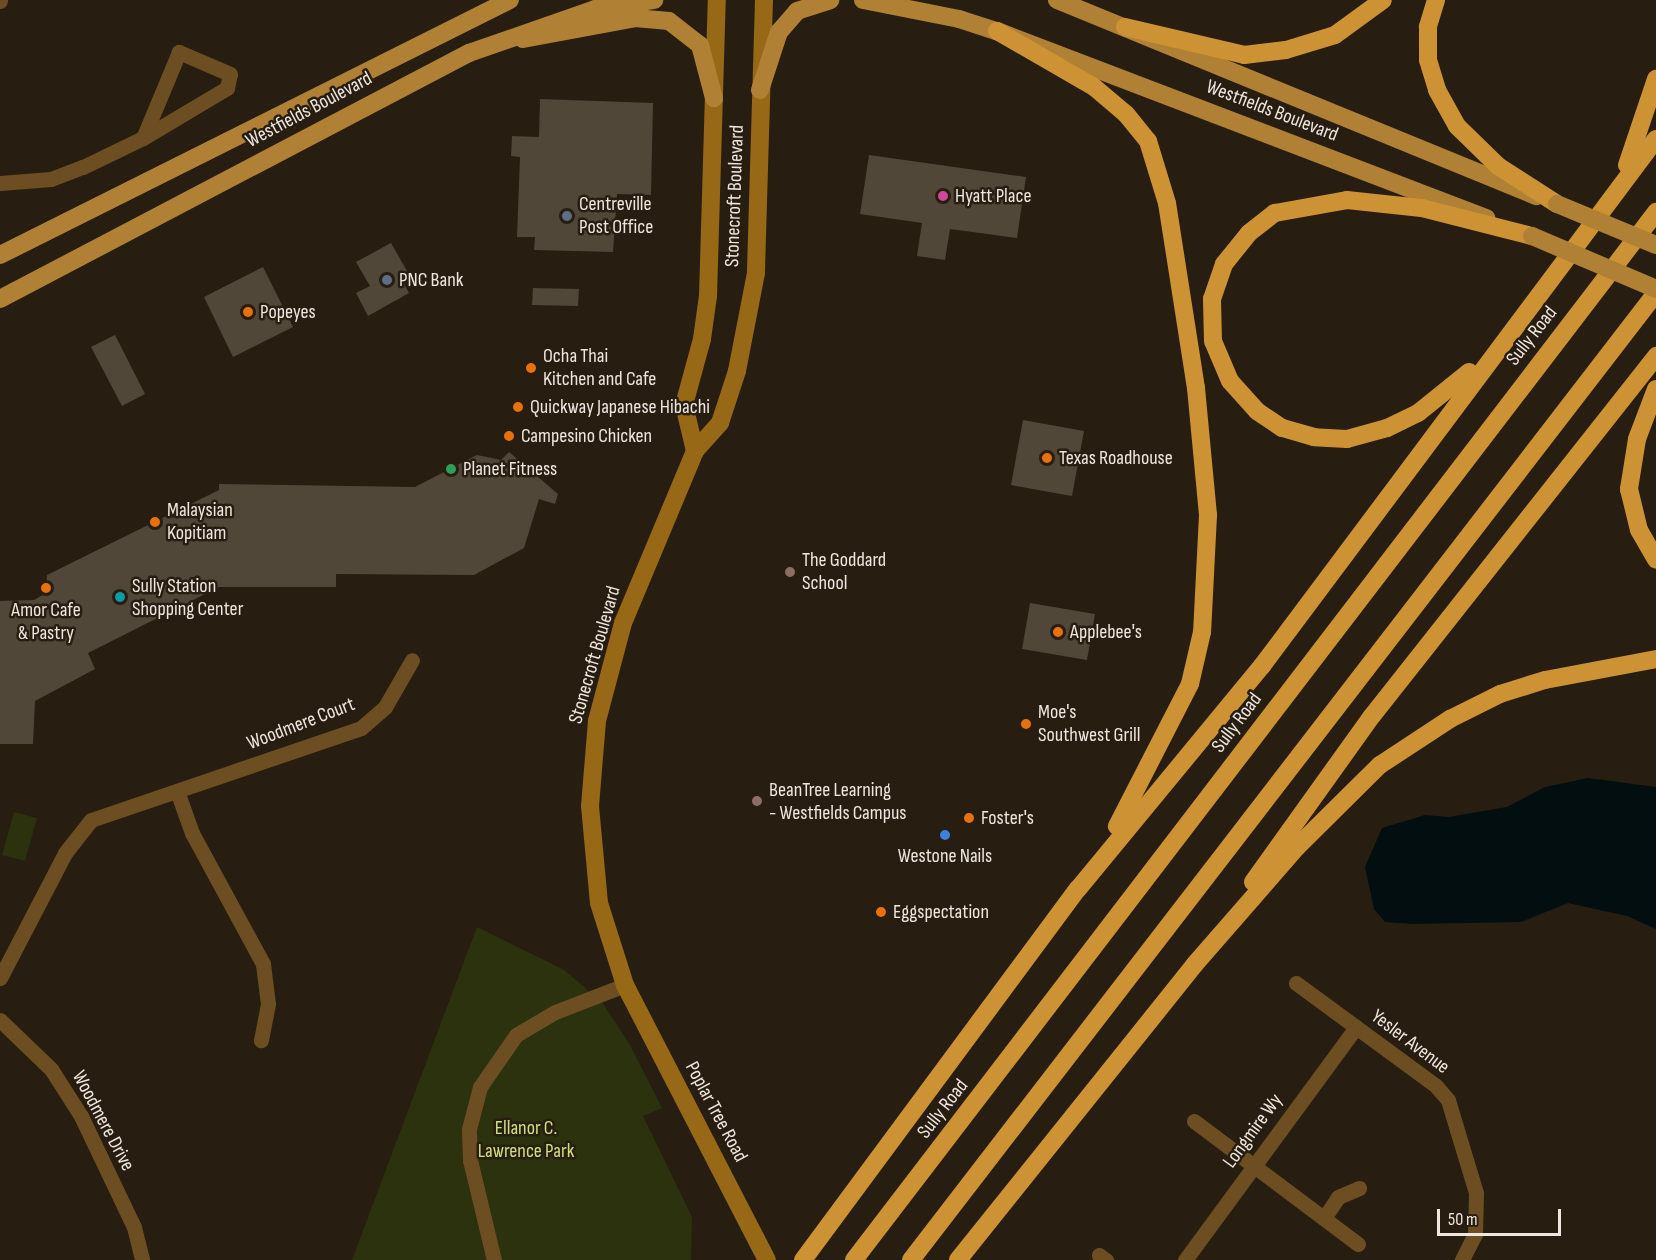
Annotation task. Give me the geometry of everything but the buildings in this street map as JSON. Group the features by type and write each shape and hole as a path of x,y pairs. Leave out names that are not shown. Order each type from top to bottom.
{"highway":[{"path":"1125,27 1244,55 1286,50 1335,35 1383,0"},
{"path":"1436,0 1428,27 1428,60 1437,90 1457,126 1498,166 1557,204"},
{"path":"997,31 1094,87 1126,114 1148,141 1167,202 1196,388 1205,480 1208,579 1190,684 1128,809 1078,889"},
{"path":"1611,198 1639,139 1656,79"},
{"path":"803,1260 1078,889 1262,666 1656,139"},
{"path":"1520,318 1457,385 1418,414 1347,439 1314,437 1282,428 1257,411 1230,381 1214,340 1212,299 1224,264 1249,233 1275,213 1310,204 1385,202 1532,236"},
{"name":"Sully Road","path":"854,1260 1656,212"},
{"path":"911,1260 1656,291"},
{"path":"1195,964 1372,716 1656,356"},
{"path":"1656,389 1637,439 1629,489 1639,530 1656,560"},
{"path":"958,1260 1195,964 1313,832 1380,765 1410,744 1500,694 1545,680 1656,659"}],"main road":[{"name":"Westfields Boulevard","path":"0,255 510,0"},
{"name":"Westfields Boulevard","path":"0,299 420,78 510,37 595,9 654,0"},
{"name":"Stonecroft Boulevard","path":"695,451 684,405 706,312 717,0"},
{"name":"Stonecroft Boulevard","path":"625,985 599,903 593,862 594,742 626,615 695,451 720,423 751,304 764,0"},
{"path":"760,90 779,32 797,11 830,0"},
{"name":"Westfields Boulevard","path":"863,0 959,18 997,31 1532,236 1656,291"},
{"name":"Westfields Boulevard","path":"1057,0 1656,245"},
{"path":"510,37 532,40 635,18 669,21 700,45 714,98"},
{"name":"Poplar Tree Road","path":"625,985 767,1260"}],"street":[{"path":"0,183 51,179 143,138 227,88 230,74 178,52 143,138"},
{"name":"Woodmere Court","path":"0,978 80,832 91,820 361,728 385,707 412,660"},
{"path":"177,791 192,833 263,964 268,1004 261,1040"},
{"name":"Yesler Avenue","path":"1296,983 1436,1086 1454,1110 1476,1192 1478,1218 1462,1260"},
{"path":"494,1260 470,1160 469,1129 480,1087 516,1035 555,1012 625,985"},
{"name":"Woodmere Drive","path":"0,1020 51,1069 81,1116 134,1227 142,1260"},
{"name":"Longmire Wy","path":"1185,1260 1356,1027"},
{"path":"1194,1121 1358,1244"},
{"path":"1324,1218 1338,1197 1359,1188"}],"green space":[{"path":"14,812 37,818 25,861 2,855"},
{"name":"Ellanor C. Lawrence Park","path":"477,927 564,970 602,1002 630,1045 662,1108 643,1116 692,1217 691,1260 352,1260"}],"shaded area":[{"path":"1588,778 1656,787 1656,929 1627,916 1568,903 1521,922 1412,924 1385,922 1374,909 1365,867 1382,828 1425,815 1448,817 1507,807 1545,787"}],"place":[{"name":"Hyatt Place","path":"943,196"},
{"name":"Centreville Post Office","path":"567,216"},
{"name":"PNC Bank","path":"387,280"},
{"name":"Popeyes","path":"248,312"},
{"name":"Ocha Thai Kitchen and Cafe","path":"531,368"},
{"name":"Quickway Japanese Hibachi","path":"518,407"},
{"name":"Campesino Chicken","path":"509,436"},
{"name":"Texas Roadhouse","path":"1047,458"},
{"name":"Planet Fitness","path":"451,469"},
{"name":"Malaysian Kopitiam","path":"155,522"},
{"name":"The Goddard School","path":"790,572"},
{"name":"Amor Cafe & Pastry","path":"46,588"},
{"name":"Sully Station Shopping Center","path":"120,597"},
{"name":"Applebee's","path":"1058,632"},
{"name":"Moe's Southwest Grill","path":"1026,724"},
{"name":"BeanTree Learning - Westfields Campus","path":"757,801"},
{"name":"Foster's","path":"969,818"},
{"name":"Westone Nails","path":"945,835"},
{"name":"Eggspectation","path":"881,912"}]}
